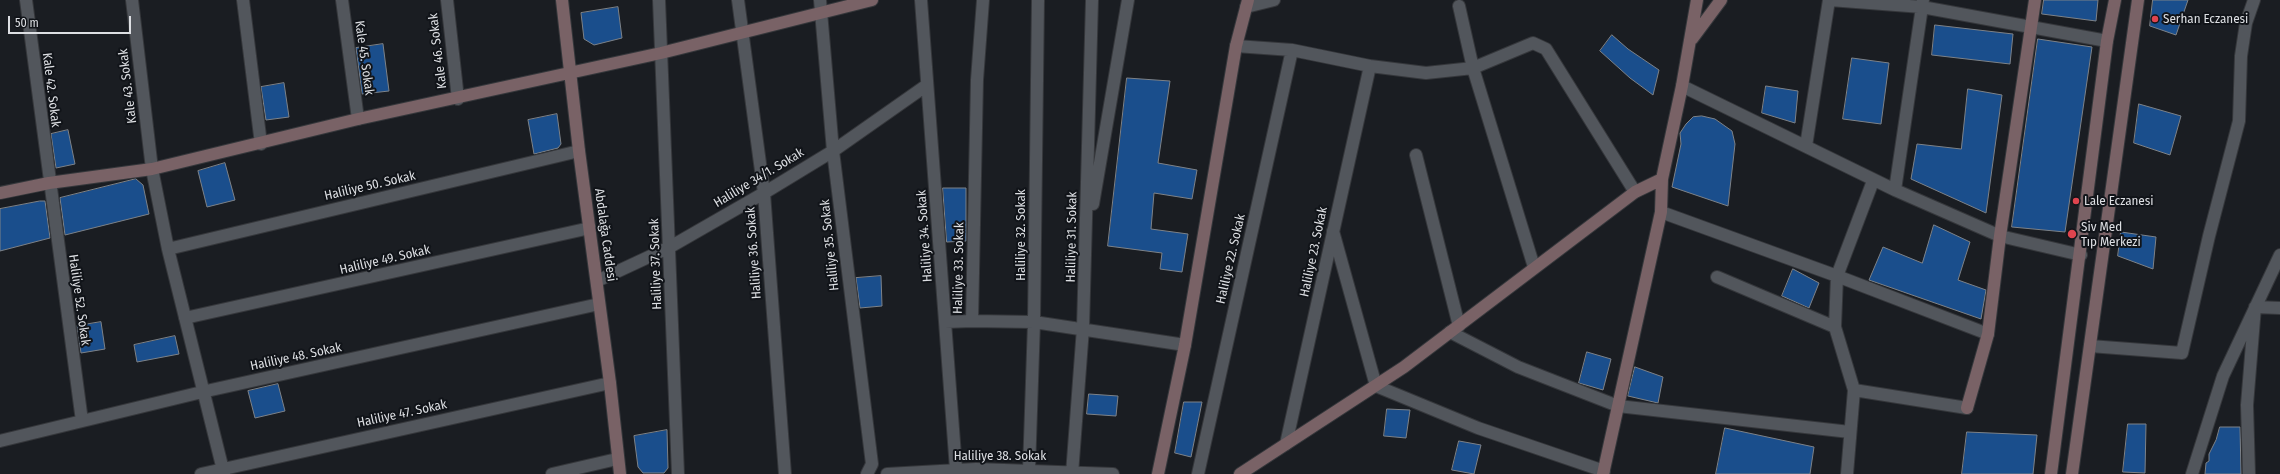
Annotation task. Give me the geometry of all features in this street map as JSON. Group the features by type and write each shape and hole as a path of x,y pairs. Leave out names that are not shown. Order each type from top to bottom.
{"street":[{"name":"Kale 42. Sokak","path":"26,0 49,183"},
{"name":"Kale 43. Sokak","path":"132,0 152,169 168,249 202,392 223,471"},
{"path":"242,0 260,144"},
{"name":"Kale 45. Sokak","path":"342,0 358,119"},
{"name":"Kale 46. Sokak","path":"447,0 458,99"},
{"name":"Abdalağa Caddesi","path":"562,0 569,72 610,383 617,459 620,474"},
{"name":"Haliliye 37. Sokak","path":"659,0 678,474"},
{"name":"Haliliye 36. Sokak","path":"738,0 764,193 784,474"},
{"path":"0,193 49,183 152,169 358,119 458,99 569,72 661,53 741,31 820,6 872,0"},
{"name":"Haliliye 34. Sokak","path":"921,0 956,469"},
{"name":"Haliliye 33. Sokak","path":"983,0 977,80 972,321 1034,322 1083,328 1185,345"},
{"name":"Haliliye 32. Sokak","path":"1029,470 1034,322 1038,0"},
{"name":"Haliliye 31. Sokak","path":"1072,472 1083,328 1092,0"},
{"path":"1086,247 1128,0"},
{"path":"1158,474 1185,345 1236,46 1247,4 1274,0"},
{"path":"1376,386 1478,428 1604,472 1661,212 1662,179 1691,40 1697,0"},
{"path":"1691,40 1721,0"},
{"path":"1806,146 1830,0 1923,4 2031,27 2107,41"},
{"path":"1854,390 1967,408 1988,334 2000,236 2035,0"},
{"path":"2051,474 2081,255 2107,41 2115,0"},
{"path":"2072,474 2138,0"},
{"path":"2090,346 2182,353 2209,236 2239,121 2241,56 2246,23 2254,0"},
{"path":"1894,190 1923,4"},
{"name":"Haliliye 35. Sokak","path":"820,6 833,151 872,464 867,474"},
{"path":"1459,6 1473,68 1534,267"},
{"path":"1236,46 1292,50 1370,66 1426,74 1473,68 1533,43 1546,49 1635,192"},
{"name":"Haliliye 22. Sokak","path":"1198,474 1292,50"},
{"name":"Haliliye 23. Sokak","path":"1286,444 1370,66"},
{"name":"Haliliye 34/1. Sokak","path":"597,281 670,247 764,193 833,151 927,85"},
{"path":"1682,86 1806,146 1873,181 2000,236 2081,255"},
{"name":"Haliliye 50. Sokak","path":"168,249 579,151"},
{"path":"1416,155 1455,329 1518,366 1618,406 1850,432"},
{"path":"1240,474 1404,367 1534,267 1635,192 1662,179"},
{"path":"1847,474 1854,390 1835,328 1837,276 1873,181"},
{"name":"Haliliye 52. Sokak","path":"49,183 82,421"},
{"path":"1661,212 1837,276 1988,334"},
{"name":"Haliliye 49. Sokak","path":"185,318 590,228"},
{"path":"1333,231 1376,386"},
{"path":"2192,474 2223,376 2280,255"},
{"path":"1717,277 1835,328"},
{"name":"Haliliye 48. Sokak","path":"0,441 202,392 599,304"},
{"path":"2255,307 2280,308"},
{"path":"2249,474 2247,404 2255,307"},
{"path":"945,322 972,321"},
{"name":"Haliliye 47. Sokak","path":"201,474 223,471 610,383"},
{"path":"552,474 617,459"},
{"name":"Haliliye 38. Sokak","path":"887,474 956,469 975,471 1029,470 1113,474"}],"building":[{"path":"2044,0 2098,0 2096,21 2042,14"},
{"path":"2153,0 2188,0 2176,35 2150,26"},
{"path":"618,7 622,38 594,45 584,39 581,13"},
{"path":"1935,25 2013,34 2010,64 1932,55"},
{"path":"1612,35 1628,49 1659,70 1653,95 1630,78 1600,51"},
{"path":"2038,39 2092,47 2065,232 2012,227"},
{"path":"383,44 389,91 362,94 356,48"},
{"path":"1852,58 1889,63 1881,124 1843,119"},
{"path":"1127,78 1170,81 1158,163 1197,170 1192,199 1154,193 1151,229 1188,234 1182,272 1160,269 1162,253 1108,246"},
{"path":"284,83 289,117 266,120 261,87"},
{"path":"1766,86 1798,91 1795,123 1762,113"},
{"path":"1968,89 2002,95 1986,213 1911,179 1917,144 1961,149"},
{"path":"2139,104 2181,116 2170,155 2134,143"},
{"path":"557,114 561,144 558,148 534,154 528,120"},
{"path":"1702,116 1715,119 1732,131 1735,144 1728,206 1672,187 1681,144 1680,133 1693,117"},
{"path":"68,130 75,164 56,168 51,134"},
{"path":"225,163 235,200 207,207 198,171"},
{"path":"136,179 143,185 149,214 65,235 60,198"},
{"path":"943,188 966,188 966,241 947,242"},
{"path":"45,201 50,238 0,251 0,209"},
{"path":"1934,225 1970,242 1958,280 1986,290 1981,319 1869,280 1883,247 1922,263"},
{"path":"2121,232 2156,237 2153,269 2118,256"},
{"path":"1793,269 1819,283 1809,308 1782,296"},
{"path":"881,276 882,306 860,308 856,278"},
{"path":"101,322 105,349 81,353 77,326"},
{"path":"175,336 179,354 137,362 134,345"},
{"path":"1587,352 1611,359 1603,390 1579,383"},
{"path":"1635,367 1663,377 1658,403 1628,396"},
{"path":"278,384 285,411 255,418 248,391"},
{"path":"1089,394 1118,396 1116,416 1087,414"},
{"path":"1184,402 1202,402 1191,457 1175,453"},
{"path":"1387,409 1410,410 1406,438 1384,436"},
{"path":"2128,424 2146,424 2145,473 2123,472"},
{"path":"2220,427 2240,427 2241,474 2205,474 2206,463 2209,461 2209,454 2216,440"},
{"path":"1725,428 1814,447 1810,474 1716,474"},
{"path":"667,430 668,468 664,473 643,473 638,467 634,436"},
{"path":"1967,432 2037,435 2033,474 1962,474"},
{"path":"1459,441 1481,445 1474,474 1452,470"}],"place":[{"name":"Serhan Eczanesi","path":"2155,19"},
{"name":"Lale Eczanesi","path":"2076,201"},
{"name":"Siv Med Tıp Merkezi","path":"2072,234"}]}
